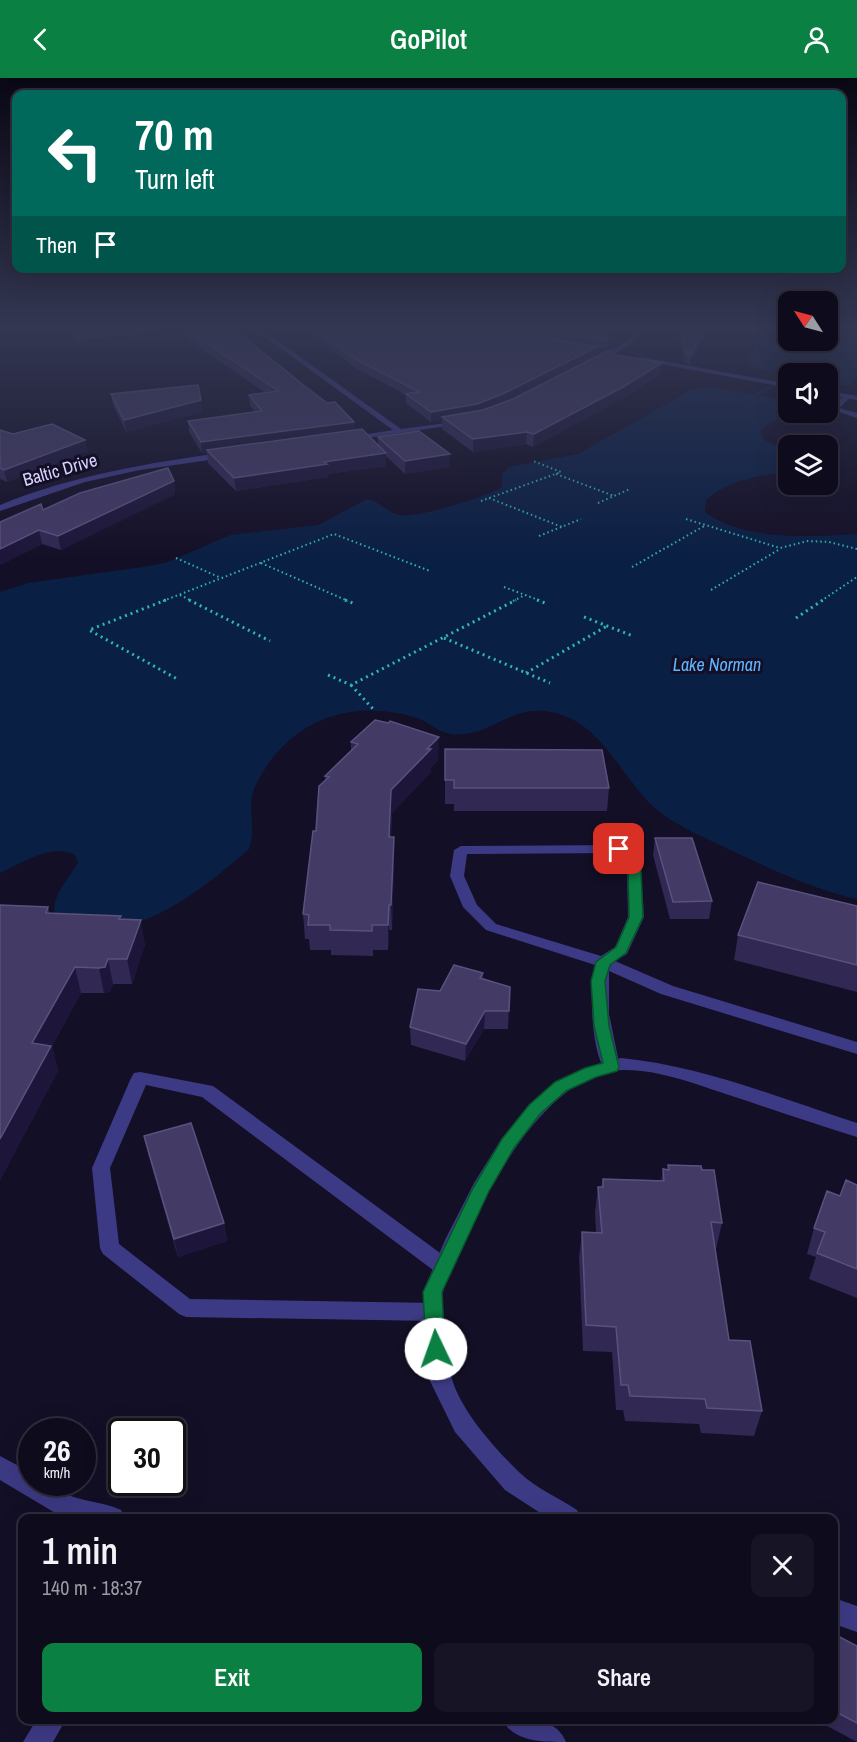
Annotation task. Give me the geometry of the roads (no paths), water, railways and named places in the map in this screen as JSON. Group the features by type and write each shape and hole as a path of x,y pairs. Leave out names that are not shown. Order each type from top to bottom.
{"street":[{"path":"361,404 400,432"},
{"path":"842,404 834,409 857,416"},
{"path":"343,440 470,420"},
{"name":"Baltic Drive","path":"0,508 28,495 97,475 239,453"},
{"path":"611,1067 601,1026 598,981 603,962 621,950 636,917 634,869 619,849 461,850 457,876 470,907 491,927 603,962 667,990 857,1048"},
{"path":"563,1514 513,1482 463,1425 441,1381 433,1292 481,1188 508,1143 534,1110 561,1087 591,1072 621,1064 650,1066 698,1078 857,1130"},
{"path":"434,1312 186,1308 110,1248 101,1168 140,1078 207,1091 444,1267"},
{"path":"0,1467 62,1505 97,1514"},
{"path":"838,1612 857,1619"},
{"path":"36,1742 49,1724"},
{"path":"523,1724 554,1742"}],"water":[{"name":"Lake Norman","path":"667,404 778,404 778,420 769,423 760,433 764,440 778,446 778,474 735,483 715,493 706,500 705,512 738,528 778,535 857,534 857,899 839,895 788,876 678,825 643,796 612,755 588,730 559,714 542,711 527,712 475,732 461,734 443,732 422,720 399,713 377,711 340,714 306,728 278,752 256,784 252,796 252,835 249,849 179,903 148,919 127,924 56,918 54,911 57,896 78,862 75,855 66,852 57,851 37,856 0,873 0,592 28,583 168,562 230,535 318,525 367,499 400,515 452,506 502,487 502,474 509,467 578,454"}]}
